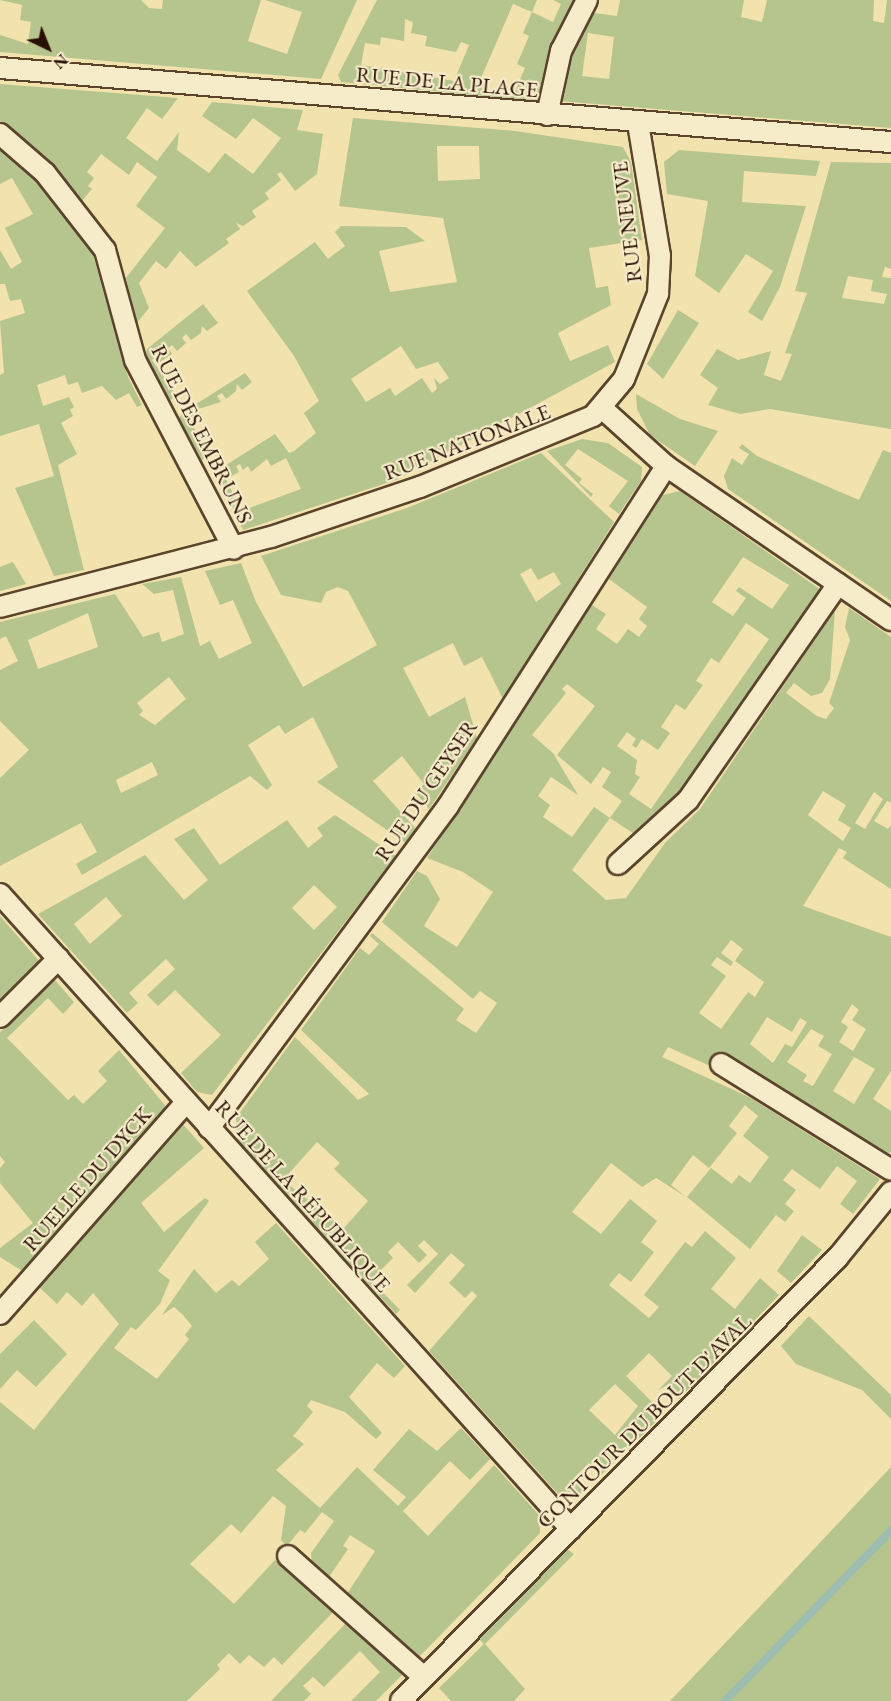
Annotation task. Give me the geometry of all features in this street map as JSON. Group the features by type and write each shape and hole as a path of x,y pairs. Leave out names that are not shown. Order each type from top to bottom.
{"street":[{"path":"547,115 561,51 587,0"},
{"name":"RUE DE LA PLAGE","path":"0,68 639,123 891,142"},
{"name":"RUE NEUVE","path":"603,409 620,388 645,336 660,281 639,123"},
{"name":"RUE DES EMBRUNS","path":"0,134 45,172 105,250 135,360 234,549"},
{"path":"603,409 666,466 891,620"},
{"name":"RUE NATIONALE","path":"0,607 234,549 420,487 576,426 603,409"},
{"name":"RUE DU GEYSER","path":"209,1128 448,806 666,466"},
{"path":"618,864 688,800 838,584"},
{"name":"RUE DE LA RÉPUBLIQUE","path":"0,894 571,1529"},
{"path":"0,1017 59,958"},
{"path":"721,1064 891,1170"},
{"name":"RUELLE DU DYCK","path":"0,1314 186,1102"},
{"name":"CONTOUR DU BOUT D'AVAL","path":"401,1701 838,1257 891,1192"},
{"path":"288,1556 424,1677"}],"green space":[{"path":"0,0 141,0 149,8 162,9 163,0 261,0 248,41 287,54 302,12 265,0 357,0 321,79 0,52 0,35 28,44 31,22 20,20 22,5"},
{"path":"377,0 537,0 532,12 553,22 561,4 553,0 573,0 536,101 341,82 338,75","holes":["513,4 532,12 523,33 529,36 517,64 525,68 515,91 506,87 503,96 478,85","405,19 413,22 411,33 427,36 425,46 456,52 461,42 469,45 454,81 361,65 365,43 380,45 381,37 404,41"]},
{"path":"620,0 744,0 741,17 762,22 767,0 874,0 873,21 884,23 887,0 891,0 891,128 559,101 586,12 617,16","holes":["588,33 614,37 609,79 582,76"]},
{"path":"0,84 178,98 162,119 147,108 126,138 157,161 179,132 177,150 209,173 225,153 253,174 281,138 253,118 236,139 202,116 212,102 303,110 297,130 323,134 317,174 295,191 281,172 277,174 281,180 265,193 269,199 252,211 256,217 243,226 236,223 240,229 226,239 229,243 196,267 180,251 166,269 156,261 139,283 149,308 136,324 126,278 165,228 136,206 157,177 137,162 129,175 101,154 87,172 94,178 88,186 92,189 81,202 34,147 0,121"},
{"path":"353,118 515,131 623,147 631,162 642,240 589,248 596,288 608,286 611,305 558,333 570,361 608,345 615,362 396,480 243,530 215,472 275,434 289,453 294,451 316,433 304,413 319,401 294,356 247,291 315,242 328,259 345,246 335,232 341,226 406,227 425,241 379,251 390,292 457,282 443,218 339,206","holes":["437,146 479,146 480,179 438,181","401,346 416,369 438,362 449,378 440,384 434,378 437,389 432,393 422,378 395,396 390,388 366,402 351,379","286,458 301,489 241,511 226,479 239,472 236,466 240,464 243,470 248,466 251,472 267,459 271,466"]},
{"path":"0,146 18,159 92,251 128,377 142,405 137,407 129,393 116,400 102,386 82,393 78,382 68,385 65,375 37,385 43,406 69,397 74,407 70,410 73,416 61,423 77,454 58,465 84,570 54,576 15,488 54,476 39,424 0,436 0,375 4,373 0,321 25,313 21,299 10,301 5,284 0,284 0,250 11,269 22,262 5,228 33,214 12,178 0,184"},
{"path":"679,150 820,161 816,176 744,171 742,202 806,206 780,287 762,321 748,312 773,271 746,254 719,293 695,276 708,201 667,194 664,162"},
{"path":"831,162 891,163 891,269 885,267 882,277 891,278 891,429 770,409 740,414 708,405 718,388 700,375 717,349 738,360 771,351 764,375 781,381 792,354 785,353 807,293 795,291","holes":["848,276 873,280 871,291 887,294 884,304 842,298"]},
{"path":"203,304 218,323 207,331 202,326 201,333 191,340 186,334 182,338 186,343 177,351 172,345 168,348 172,354 160,362 156,357 152,360 177,396 169,401 145,357 147,349"},
{"path":"678,310 699,323 663,379 647,364"},
{"path":"245,373 252,382 242,390 237,384 236,391 226,399 222,393 217,396 221,402 198,409 202,416 191,424 212,454 202,460 179,419 182,413"},
{"path":"636,394 680,419 718,431 695,466 650,435 637,409"},
{"path":"582,439 608,443 642,467 641,481 619,514 609,506 628,481 578,449 565,465 582,479 579,483 593,494 591,497 547,451"},
{"path":"742,444 757,456 859,500 883,450 891,453 891,601 728,489 724,476 732,458 742,465 749,454 739,448"},
{"path":"541,453 614,522 503,699 482,657 464,666 453,643 403,668 429,717 465,697 477,738 429,809 415,792 424,784 402,756 373,781 416,829 406,843 317,782 338,767 313,717 285,734 279,725 248,745 272,785 267,790 250,776 82,875 76,864 97,852 81,823 0,866 0,778 29,750 0,721 0,670 18,661 6,636 0,639 0,622 115,594 143,637 159,632 162,642 184,634 173,590 154,594 142,584 181,577 200,646 210,641 219,659 252,643 233,600 220,605 205,571 241,563 256,602 303,687 377,645 348,591 338,587 326,592 321,603 281,595 261,556 407,508","holes":["531,568 538,580 554,572 561,584 536,602 520,574","88,613 98,647 38,669 28,640","169,677 186,699 155,725 139,715 143,711 137,703","152,762 158,775 121,793 116,780"]},
{"path":"680,491 821,590 674,801 633,833 610,818 572,870 606,900 626,898 665,843 700,809 835,610 830,679 822,693 811,696 794,683 786,693 817,716 826,719 834,708 829,703 850,640 845,627 849,608 891,637 891,803 887,801 874,821 888,829 891,825 891,889 843,858 847,852 839,848 803,906 891,937 891,1071 873,1099 891,1111 891,1152 886,1154 726,1056 719,1070 668,1047 662,1057 751,1098 880,1179 853,1214 840,1204 857,1181 837,1166 820,1189 792,1169 783,1180 796,1190 785,1204 794,1211 785,1222 776,1215 750,1249 687,1197 711,1168 732,1184 739,1175 750,1183 769,1157 743,1136 758,1116 745,1105 729,1126 737,1133 709,1168 693,1155 671,1185 686,1197 656,1178 642,1187 611,1163 572,1212 601,1234 630,1199 657,1221 641,1242 654,1252 631,1282 619,1273 609,1285 649,1318 659,1307 644,1295 685,1242 692,1247 705,1231 736,1258 711,1289 735,1309 760,1278 779,1295 679,1399 666,1386 658,1390 672,1376 649,1353 626,1376 664,1414 601,1475 589,1463 574,1478 585,1489 575,1499 560,1496 429,1351 477,1296 472,1291 465,1298 449,1283 465,1265 451,1253 415,1293 407,1285 438,1254 424,1240 418,1246 427,1255 419,1263 398,1242 388,1252 393,1258 371,1280 400,1310 396,1314 238,1141 236,1118 295,1037 358,1100 369,1094 301,1030 360,948 369,955 379,944 370,936 372,933 464,1009 456,1020 476,1033 482,1025 497,1003 480,991 473,999 382,922 417,871 427,876 440,899 424,926 457,947 493,892 463,872 427,858 592,605 606,614 596,629 617,644 628,629 639,637 647,626 639,619 647,607 609,579 663,495","holes":["743,557 789,585 772,609 739,587 736,591 746,598 733,616 712,602","746,623 769,639 651,809 629,794 640,777 635,774 637,760 617,746 627,732 636,739 632,745 636,748 642,739 658,750 670,733 661,727 676,704 685,710 703,685 696,681 711,658 719,663","567,684 595,706 557,755 591,784 603,767 611,772 602,787 622,801 610,818 594,807 572,837 543,817 550,805 538,796 551,777 578,795 553,753 532,735 566,693 562,689","823,791 846,805 838,820 851,828 843,841 808,815","874,792 883,799 865,829 855,823","731,940 743,949 735,961 764,982 755,997 748,992 721,1029 699,1013 726,976 711,965 717,957 731,966 733,962 721,953","852,1004 859,1010 852,1020 866,1029 853,1051 839,1042 848,1027 841,1022","767,1017 792,1032 800,1018 807,1022 792,1047 785,1044 773,1063 750,1044","811,1029 824,1036 818,1046 832,1054 813,1086 803,1081 807,1075 787,1062","854,1057 875,1069 854,1104 833,1091","317,1142 340,1163 334,1169 368,1201 344,1228 283,1180","615,1384 638,1406 615,1435 589,1410"]},
{"path":"13,562 26,584 0,591 0,567"},
{"path":"335,815 396,856 212,1095 197,1092 181,1073 221,1035 175,990 158,1006 147,995 175,969 166,959 129,993 138,1003 127,1013 38,914 145,855 184,900 208,880 174,839 194,828 220,865 287,820 308,848 323,836 317,828","holes":["314,885 337,907 314,930 292,908","106,897 122,916 90,944 74,924"]},
{"path":"0,916 40,962 0,1004"},
{"path":"54,979 74,1002 63,1014 48,998 7,1038 68,1100 74,1095 83,1104 107,1081 98,1071 119,1050 168,1109 24,1272 0,1257 0,1248 33,1223 0,1183 0,1168 5,1162 0,1156 0,1032"},
{"path":"181,1122 204,1148 141,1203 164,1232 205,1198 209,1201 158,1271 170,1280 160,1304 136,1330 131,1327 114,1348 157,1379 189,1339 185,1335 192,1326 174,1307 162,1315 194,1269 216,1293 232,1280 239,1286 269,1259 255,1242 276,1223 405,1366 394,1378 377,1363 349,1397 382,1433 376,1439 345,1412 311,1400 307,1406 313,1412 293,1436 304,1444 276,1470 320,1508 357,1467 398,1506 406,1497 373,1470 409,1429 437,1451 461,1428 490,1459 470,1480 450,1461 403,1511 428,1536 494,1465 539,1515 540,1533 418,1658 347,1594 375,1551 350,1535 343,1546 348,1549 327,1580 312,1566 311,1553 334,1521 322,1512 305,1533 300,1530 287,1546 281,1540 286,1506 273,1496 241,1533 231,1524 190,1564 234,1604 275,1560 334,1611 282,1665 274,1657 264,1667 249,1655 240,1664 229,1653 217,1665 220,1669 187,1701 0,1701 0,1402 34,1430 119,1324 93,1293 82,1306 67,1292 57,1304 37,1285"},
{"path":"802,1235 822,1250 791,1283 777,1271"},
{"path":"809,1316 891,1395 891,1419 862,1390 796,1364 781,1346"},
{"path":"34,1320 67,1354 36,1387 17,1370 0,1389 0,1354"},
{"path":"891,1467 891,1701 670,1701 767,1599"},
{"path":"567,1549 574,1554 485,1644 525,1689 514,1701 451,1701 439,1688 484,1644 477,1637"},
{"path":"347,1622 405,1672 376,1701 351,1701 380,1672 360,1651 324,1687 313,1677 303,1686 311,1694 304,1701 271,1701"}],"waterway":[{"path":"725,1701 891,1531"}]}
